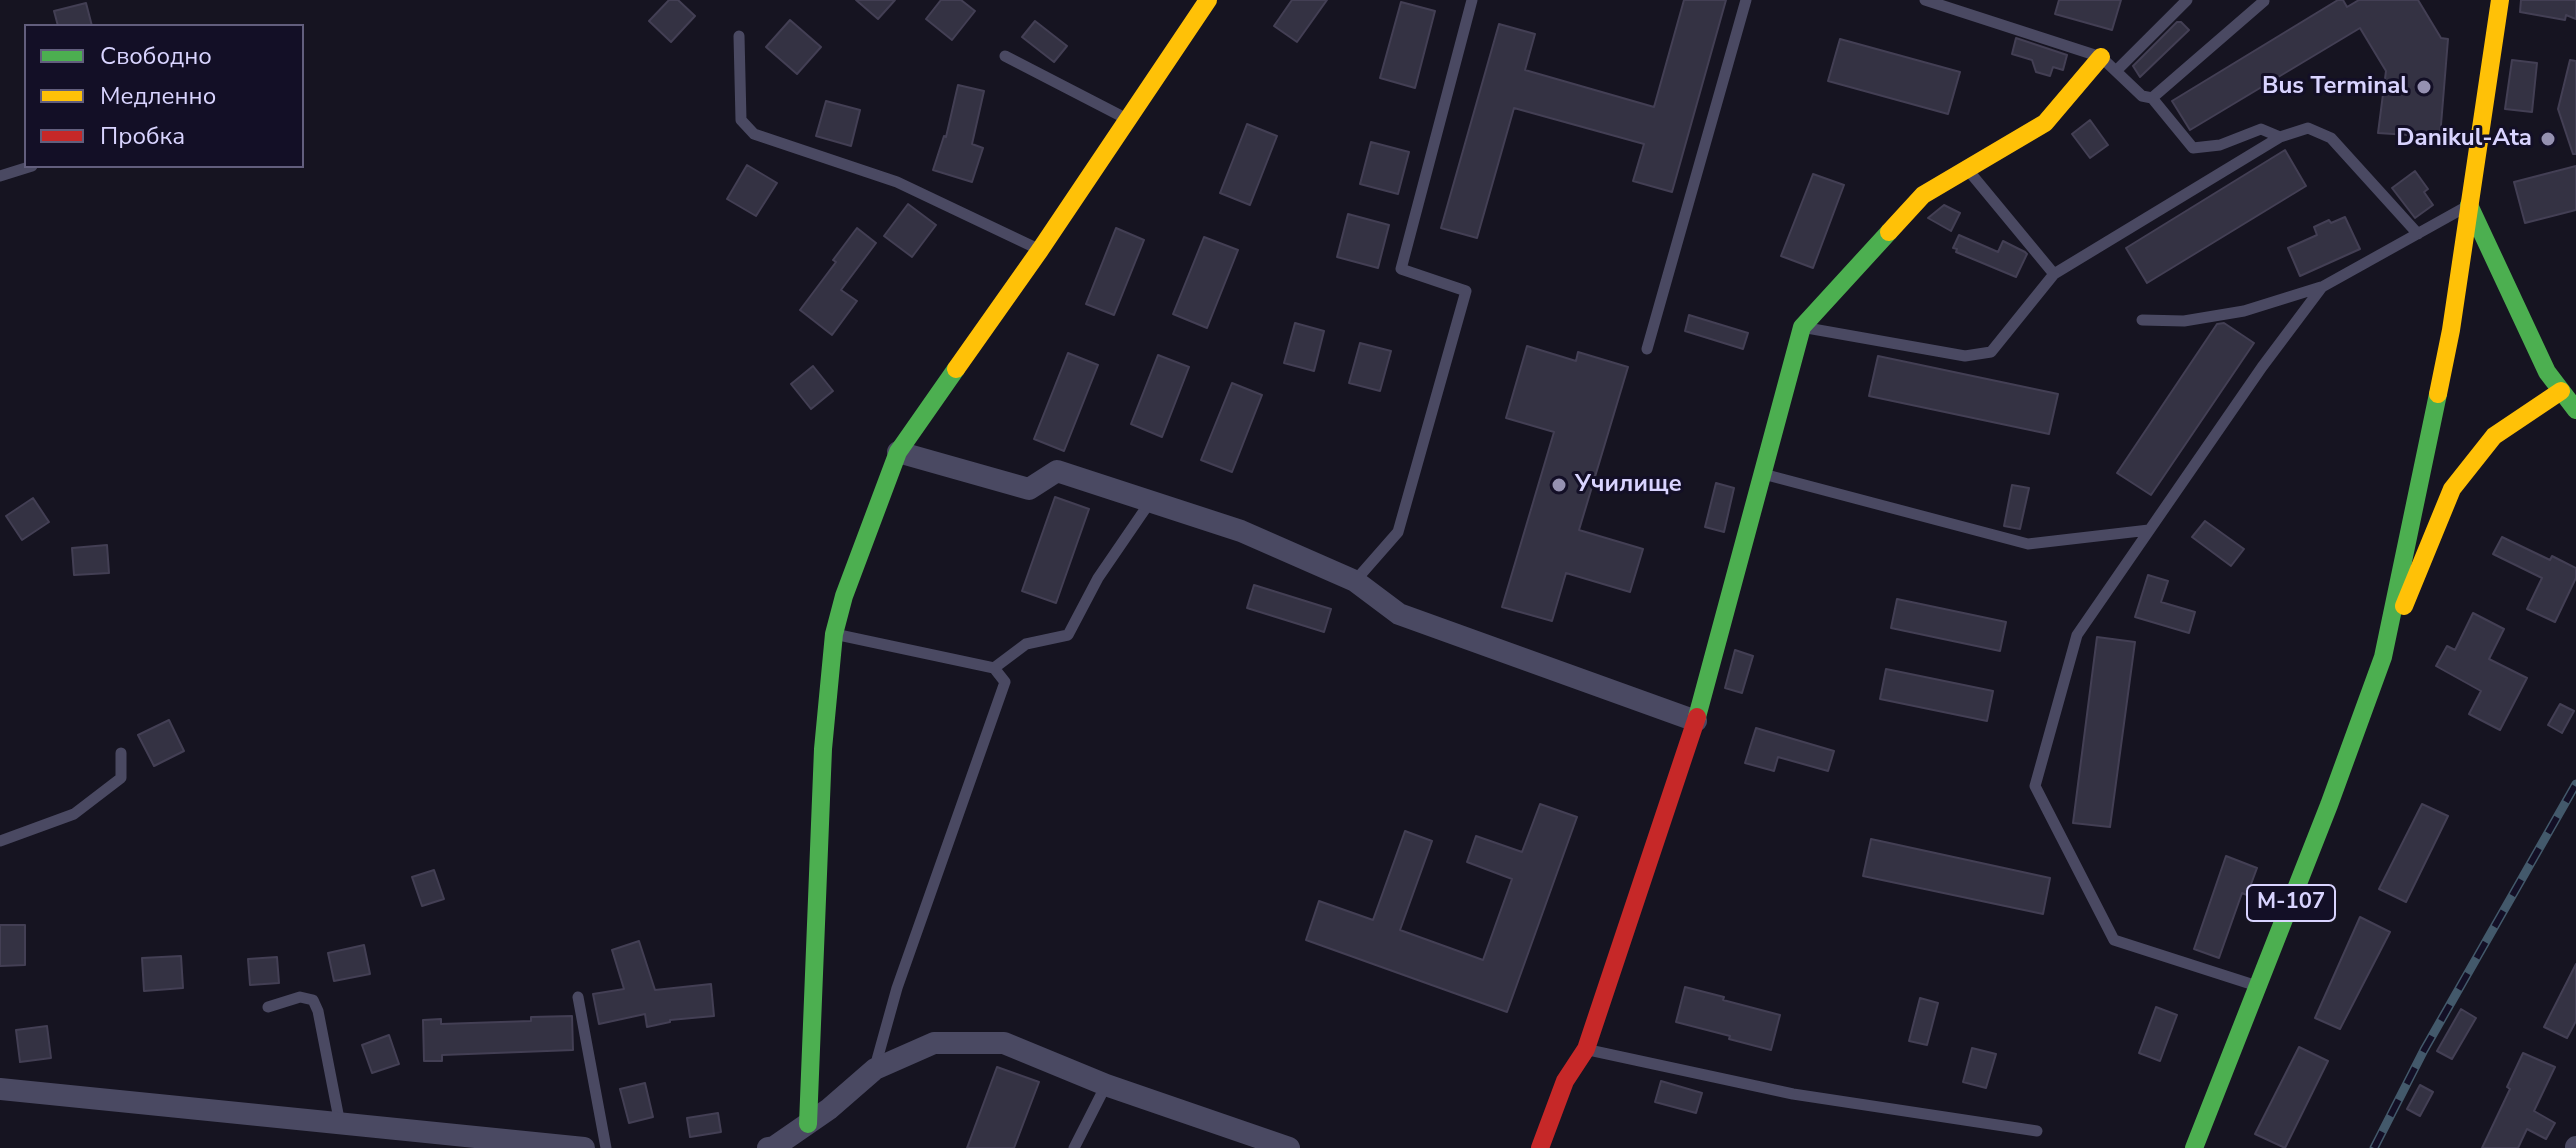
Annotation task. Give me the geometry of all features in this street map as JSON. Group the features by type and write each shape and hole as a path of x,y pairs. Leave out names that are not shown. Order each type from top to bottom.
{"street":[{"path":"808,1124 823,749 834,634 844,596 898,452 1040,250 1208,0"},
{"name":"М-107","path":"2194,1148 2329,805 2383,657 2451,330 2500,0"},
{"path":"1540,1148 1565,1081 1586,1049 1696,721 1802,327 1923,195 2045,123 2101,57"},
{"path":"2469,205 2547,372 2576,410"},
{"path":"2383,657 2452,489 2494,436 2561,391"},
{"path":"898,452 1029,489 1057,471 1241,531 1355,581 1399,614 1696,721"},
{"path":"772,1148 829,1109 875,1069 934,1043 1004,1043 1243,1140 1289,1148"},
{"path":"0,1089 340,1124 471,1143 584,1148"}],"lane":[{"path":"1355,581 1398,532 1466,291 1401,269 1472,0"},
{"path":"1647,349 1746,0"},
{"path":"1925,0 2101,57 2142,96 2152,98 2193,148 2220,145 2261,129 2280,137"},
{"path":"2116,71 2187,0"},
{"path":"2152,98 2264,1"},
{"path":"739,36 741,120 754,134 897,182 1040,250"},
{"path":"1005,56 1127,119"},
{"path":"1802,327 1965,356 1991,352 2054,274 2280,137 2308,128 2331,138 2418,234"},
{"path":"0,176 26,168"},
{"path":"1967,169 2054,274"},
{"path":"2142,320 2184,321 2244,311 2322,287 2469,205"},
{"path":"2258,986 2114,940 2035,786 2077,635 2262,367 2322,287"},
{"path":"1763,473 2028,544 2149,530"},
{"path":"994,668 1026,644 1068,635 1098,578 1150,502"},
{"path":"834,634 994,668 1005,682 897,988 875,1069"},
{"path":"0,841 74,814 121,778 121,753"},
{"path":"268,1007 300,997 313,1000 318,1011 340,1124"},
{"path":"578,997 606,1148"},
{"path":"1586,1049 1793,1094 2037,1131"},
{"path":"1074,1148 1106,1085"}],"building":[{"path":"669,0 678,0 695,16 671,42 649,21"},
{"path":"856,0 895,0 878,19"},
{"path":"941,0 961,0 975,11 952,40 926,19"},
{"path":"1292,0 1327,0 1297,42 1274,26"},
{"path":"1684,0 1726,0 1672,192 1633,181 1644,144 1514,108 1477,238 1441,228 1499,24 1535,34 1525,70 1654,107"},
{"path":"2059,0 2121,0 2112,30 2055,14"},
{"path":"2338,0 2343,0 2347,7 2359,0 2418,0 2441,38 2448,39 2440,137 2378,133 2386,71 2360,28 2190,130 2172,101"},
{"path":"2521,0 2576,0 2576,19 2566,15 2565,20 2520,12"},
{"path":"1401,2 1435,11 1415,88 1380,78"},
{"path":"86,3 91,24 57,24 54,11"},
{"path":"790,20 821,47 797,74 766,47"},
{"path":"1035,21 1067,46 1054,62 1022,37"},
{"path":"2177,22 2189,30 2140,77 2133,66"},
{"path":"2016,38 2067,55 2063,70 2053,67 2050,76 2036,72 2032,60 2012,54"},
{"path":"1840,39 1960,72 1948,114 1828,81"},
{"path":"2512,60 2537,63 2532,112 2505,109"},
{"path":"2570,60 2576,61 2576,154 2573,154 2558,109"},
{"path":"958,85 984,91 972,144 983,148 972,182 933,170 946,137"},
{"path":"826,101 860,110 851,146 816,136"},
{"path":"2090,120 2108,145 2090,158 2072,134"},
{"path":"1247,124 1277,136 1250,205 1220,193"},
{"path":"1371,142 1409,152 1398,194 1360,184"},
{"path":"2285,150 2306,186 2147,283 2126,248"},
{"path":"747,165 777,183 756,216 727,199"},
{"path":"2576,166 2576,210 2525,223 2514,182"},
{"path":"2415,171 2428,189 2424,192 2433,205 2415,218 2392,188"},
{"path":"1813,174 1844,185 1813,268 1781,256"},
{"path":"908,204 936,225 912,257 884,236"},
{"path":"1944,205 1960,213 1951,231 1928,218"},
{"path":"1348,214 1389,225 1378,268 1337,257"},
{"path":"2345,217 2360,249 2300,276 2288,248 2317,235 2314,227"},
{"path":"857,228 876,243 841,290 857,301 832,335 800,310"},
{"path":"1116,228 1144,240 1114,315 1086,304"},
{"path":"1959,235 1998,252 2003,241 2025,252 2027,254 2016,277 1956,252 1957,249 1953,248"},
{"path":"1204,237 1238,250 1207,328 1173,314"},
{"path":"1689,315 1748,333 1743,349 1685,331"},
{"path":"1295,323 1324,331 1314,371 1284,363"},
{"path":"2224,323 2254,343 2151,495 2117,473 2217,324"},
{"path":"1360,343 1391,351 1380,391 1349,383"},
{"path":"1527,346 1576,361 1578,352 1628,367 1579,530 1643,549 1630,592 1566,573 1552,621 1502,607 1554,432 1506,418"},
{"path":"1068,353 1098,365 1064,451 1034,439"},
{"path":"1158,355 1189,367 1162,437 1131,424"},
{"path":"1878,356 2058,394 2049,434 1869,396"},
{"path":"813,366 833,391 811,409 791,384"},
{"path":"1232,383 1262,395 1232,472 1201,460"},
{"path":"1716,483 1734,488 1724,532 1705,527"},
{"path":"2012,485 2029,488 2020,529 2004,526"},
{"path":"1055,497 1089,509 1056,603 1022,591"},
{"path":"33,498 49,522 22,540 6,516"},
{"path":"2205,521 2244,549 2231,566 2192,537"},
{"path":"2502,537 2550,560 2552,556 2576,568 2576,578 2555,622 2527,609 2542,578 2493,554"},
{"path":"107,545 109,573 74,575 72,548"},
{"path":"2148,575 2168,581 2161,602 2195,612 2189,633 2135,617"},
{"path":"1254,585 1331,609 1324,632 1247,608"},
{"path":"1897,599 2006,622 2000,651 1891,628"},
{"path":"2473,613 2504,629 2489,659 2527,678 2500,730 2469,714 2481,691 2436,666 2447,646 2455,650"},
{"path":"2097,637 2135,642 2110,827 2073,823"},
{"path":"1735,650 1753,656 1742,693 1725,688"},
{"path":"1886,669 1993,691 1987,721 1880,699"},
{"path":"2560,704 2574,711 2562,733 2548,725"},
{"path":"169,720 184,751 154,766 138,735"},
{"path":"1756,728 1834,751 1828,771 1778,757 1774,771 1745,763"},
{"path":"1540,804 1577,817 1507,1012 1306,940 1319,901 1373,920 1405,831 1432,841 1400,930 1483,960 1512,879 1467,862 1476,836 1522,852"},
{"path":"2422,804 2448,816 2406,902 2379,889"},
{"path":"1871,839 2050,878 2043,914 1863,876"},
{"path":"2226,856 2257,868 2247,895 2242,893 2219,958 2194,949"},
{"path":"434,870 444,899 422,906 412,877"},
{"path":"2360,917 2390,932 2340,1029 2315,1018"},
{"path":"0,925 25,925 25,965 0,966"},
{"path":"639,941 655,990 711,984 714,1016 670,1020 647,1027 645,1014 599,1024 593,994 624,989 612,950"},
{"path":"364,945 370,974 334,981 328,953"},
{"path":"181,956 183,988 144,991 142,958"},
{"path":"277,957 279,983 250,985 248,959"},
{"path":"2576,964 2576,1021 2567,1038 2544,1027"},
{"path":"1685,987 1780,1015 1771,1050 1676,1022"},
{"path":"1920,998 1938,1003 1927,1045 1909,1041"},
{"path":"2156,1007 2177,1015 2160,1061 2139,1053"},
{"path":"2461,1009 2476,1018 2452,1059 2437,1051"},
{"path":"572,1016 573,1050 442,1055 442,1061 424,1061 423,1020 441,1019 441,1024 531,1021 531,1017"},
{"path":"47,1026 51,1058 20,1062 16,1030"},
{"path":"389,1035 399,1064 372,1073 362,1045"},
{"path":"2299,1047 2328,1061 2285,1148 2255,1134"},
{"path":"1972,1048 1996,1054 1986,1088 1963,1082"},
{"path":"2523,1053 2555,1067 2534,1111 2555,1123 2546,1139 2527,1129 2518,1148 2482,1148 2510,1089 2507,1087"},
{"path":"997,1067 1039,1082 1014,1148 967,1148"},
{"path":"1661,1081 1702,1093 1696,1113 1655,1102"},
{"path":"645,1083 653,1117 629,1123 620,1089"},
{"path":"2420,1085 2433,1092 2420,1116 2407,1109"},
{"path":"718,1113 721,1132 690,1137 687,1118"}],"railway":[{"path":"2374,1148 2424,1050 2576,784"}],"traffic: fast":[{"path":"2469,205 2547,372 2576,410"},
{"path":"1697,717 1802,327 1889,232"},
{"path":"808,1124 823,749 834,634 844,596 898,452 956,369"},
{"path":"2194,1148 2329,805 2383,657 2438,394"}],"traffic: slow":[{"path":"956,369 1208,0"},
{"path":"2438,394 2451,330 2500,0"},
{"path":"1889,232 1923,195 2045,123 2101,57"},
{"path":"2404,606 2452,489 2494,436 2561,391"}],"traffic: jam":[{"path":"1540,1148 1565,1081 1586,1049 1697,717"}],"place":[{"name":"Bus Terminal","path":"2424,87"},
{"name":"Danikul-Ata","path":"2548,139"},
{"name":"Училище","path":"1559,485"}]}
